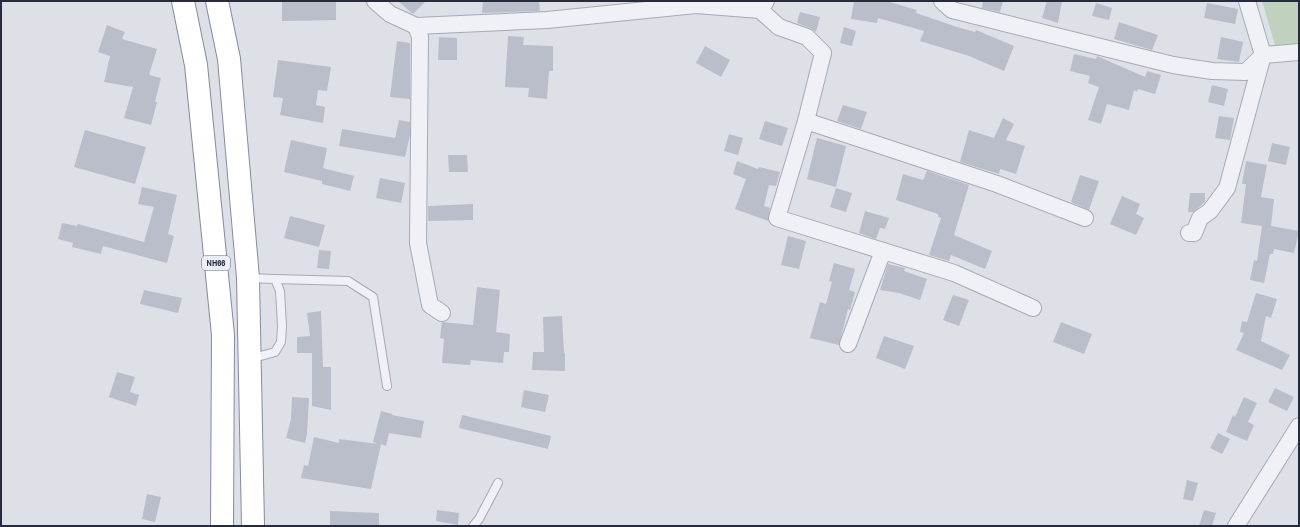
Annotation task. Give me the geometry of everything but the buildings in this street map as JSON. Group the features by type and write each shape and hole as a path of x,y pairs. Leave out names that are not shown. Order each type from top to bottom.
{"highway":[{"name":"NH66","path":"183,1 196,65 223,335 222,526"},
{"path":"217,1 229,58 248,278 253,526"}],"street":[{"path":"375,1 390,14 416,26 547,20 696,5 763,6 779,28 807,37 823,53 806,121 778,218 954,273 1033,308"},
{"path":"942,1 952,10 1173,65 1212,71 1246,72 1263,55 1299,52"},
{"path":"1189,233 1194,233 1200,218 1210,211 1227,188 1263,55 1247,1"},
{"path":"416,26 420,37 418,243 430,305 442,313"},
{"path":"806,121 997,184 1085,218"},
{"path":"848,344 883,251"},
{"path":"1236,526 1299,426"}],"lane":[{"path":"248,278 348,281 373,297 387,386"},
{"path":"250,359 275,352 281,342 280,291 275,279"},
{"path":"473,526 479,519 498,483"}],"green space":[{"path":"1262,1 1299,1 1299,60 1277,52"}]}
